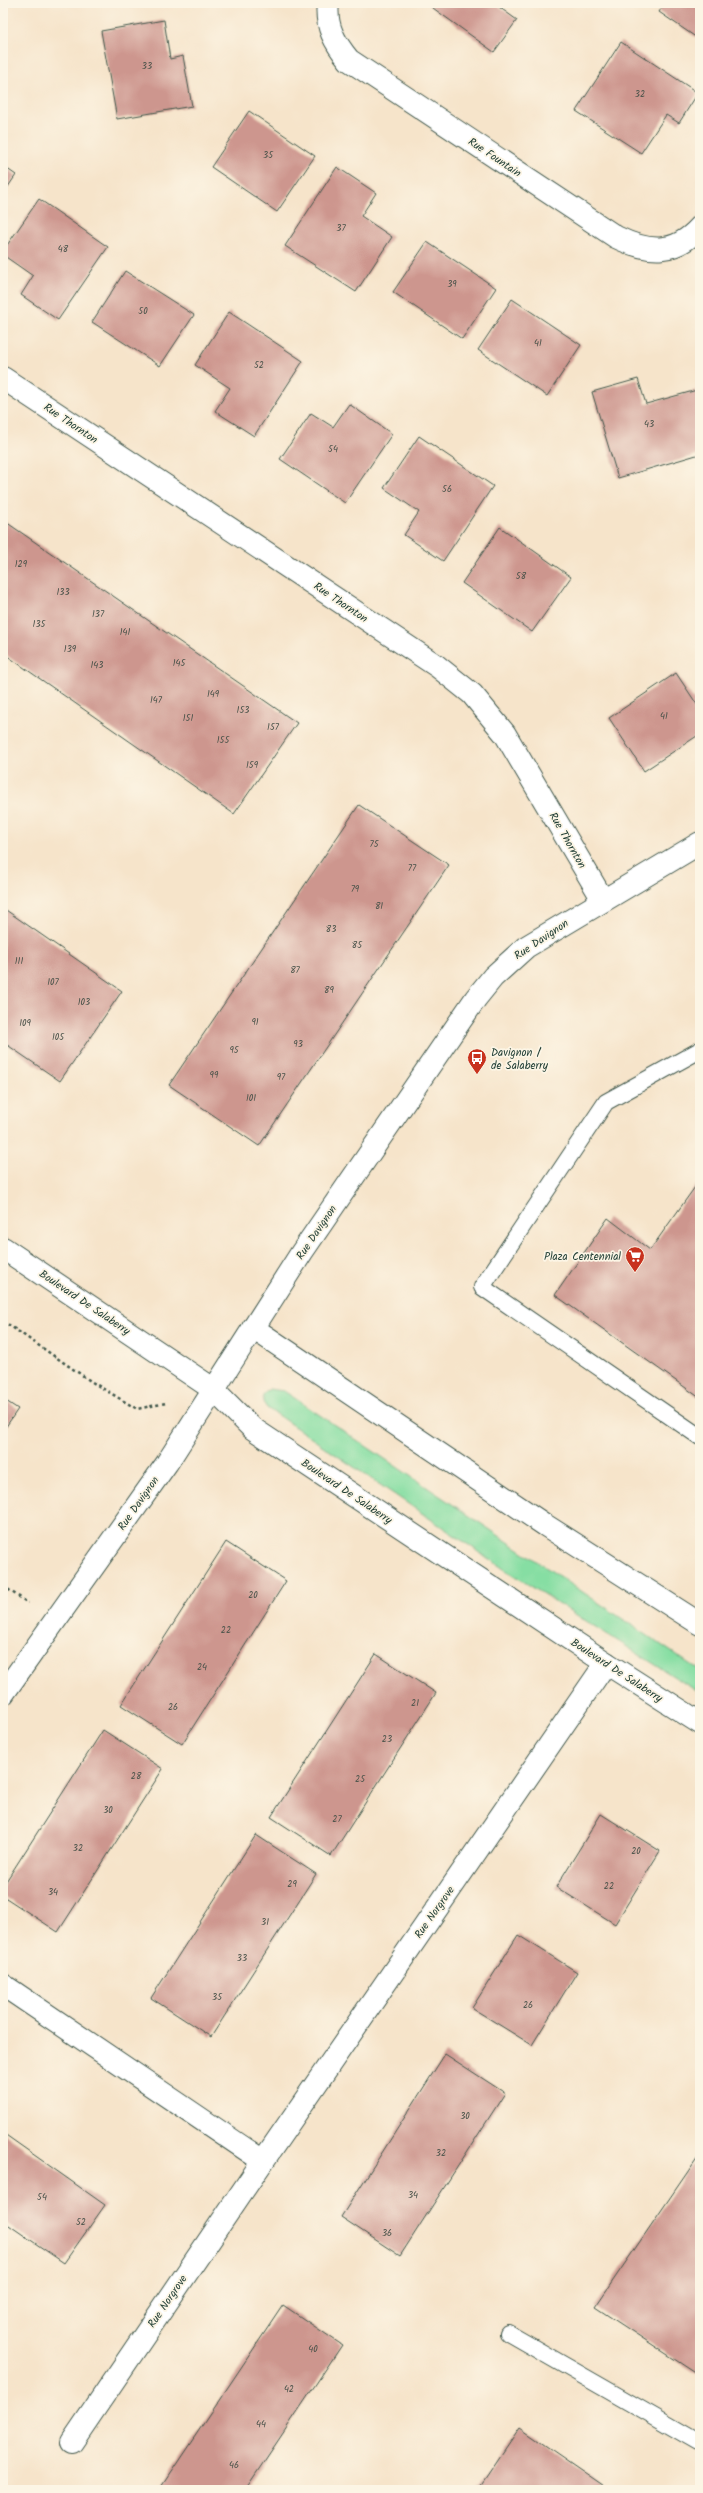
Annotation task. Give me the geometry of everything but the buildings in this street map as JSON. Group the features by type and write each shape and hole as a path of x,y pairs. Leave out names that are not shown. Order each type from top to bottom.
{"street":[{"name":"Rue Fountain","path":"328,3 327,17 330,31 337,45 350,60 616,237 648,250 658,250 682,241 700,227"},
{"name":"Rue Thornton","path":"3,378 437,666 472,694 489,712 520,756 604,900"},
{"name":"Rue Davignon","path":"3,1694 167,1463 302,1252 476,998 493,977 526,947 700,843"},
{"name":"Boulevard De Salaberry","path":"3,1248 213,1389 252,1428 606,1664 700,1723"},
{"path":"253,1328 545,1525 700,1624"},
{"name":"Rue Norgrove","path":"72,2442 263,2161 606,1664"},
{"path":"3,1985 263,2161"}],"lane":[{"path":"700,1050 606,1102 482,1287 700,1437"},
{"path":"508,2333 700,2443"}],"path":[{"path":"3,1321 124,1402 137,1409 147,1408"}],"green space":[{"path":"269,1389 284,1391 700,1671 700,1693 507,1571 267,1408 263,1402 263,1395"}],"place":[{"name":"Davignon / de Salaberry","path":"477,1075"},
{"name":"Plaza Centennial","path":"635,1273"}]}
